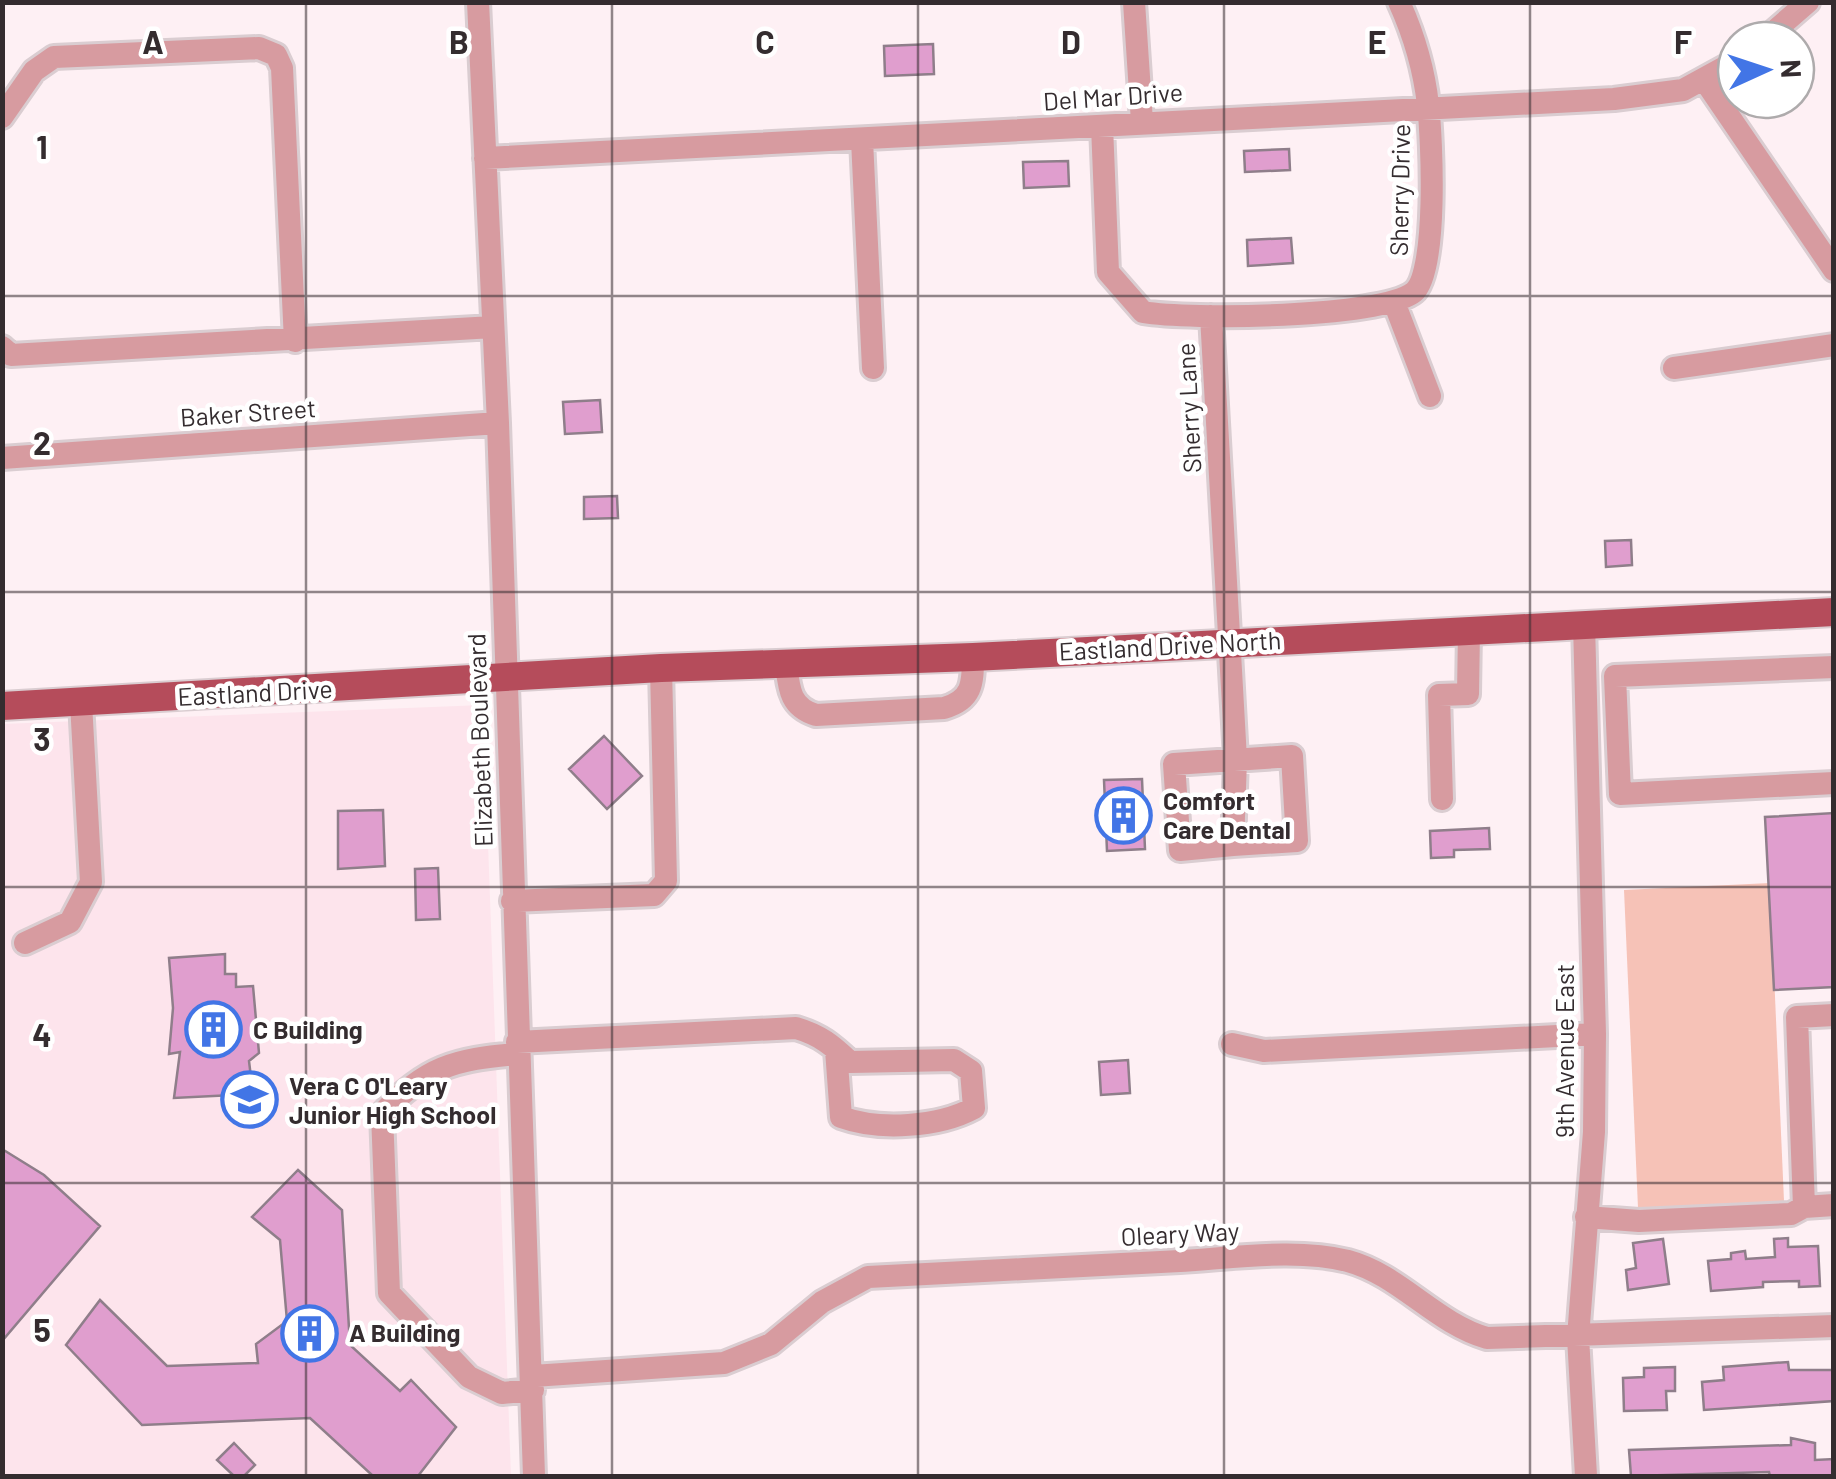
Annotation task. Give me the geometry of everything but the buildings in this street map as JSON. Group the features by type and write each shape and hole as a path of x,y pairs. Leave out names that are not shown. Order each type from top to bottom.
{"main road":[{"name":"Eastland Drive North","path":"507,677 1834,612"},
{"name":"Eastland Drive","path":"2,706 507,677"}],"street":[{"name":"Elizabeth Boulevard","path":"478,2 498,423 534,1476"},
{"path":"1134,2 1142,122"},
{"name":"Sherry Drive","path":"1394,302 1413,293 1423,281 1430,251 1428,107 1419,57 1399,2"},
{"path":"1787,20 1808,2"},
{"path":"2,117 34,71 54,58 259,48 276,56 282,68 294,342"},
{"name":"Del Mar Drive","path":"485,158 1614,99 1683,90 1716,74"},
{"path":"1705,81 1834,270"},
{"name":"Sherry Lane","path":"1102,126 1108,272 1143,312 1211,316 1236,759 1233,844"},
{"path":"862,140 873,368"},
{"path":"1211,316 1360,309 1394,302 1430,396"},
{"path":"5,353 294,342 493,326"},
{"path":"1674,368 1834,346"},
{"name":"Baker Street","path":"2,458 498,423"},
{"name":"9th Avenue East","path":"1584,624 1595,1034 1594,1132 1578,1337 1586,1476"},
{"path":"1442,799 1439,694 1468,694 1469,630"},
{"path":"786,664 791,697 800,710 816,715 944,708 962,703 974,686 973,657"},
{"path":"1834,667 1615,676 1620,794 1834,783"},
{"path":"512,901 654,895 666,881 669,850 661,668"},
{"path":"25,944 70,922 91,882 82,704"},
{"path":"1292,756 1297,841 1233,844 1180,850 1174,764 1292,756"},
{"path":"1804,1207 1798,1017 1834,1015"},
{"name":"Oleary Way","path":"836,1050 841,1117 862,1124 952,1120 974,1108 971,1070 954,1060 850,1062 821,1036 796,1028 517,1048 462,1058 411,1082 382,1114 389,1293 469,1376 502,1393 533,1383 724,1364 771,1344 822,1302 868,1277 1222,1259 1326,1257 1352,1262 1393,1283 1456,1329 1487,1338 1834,1326"},
{"path":"1232,1044 1264,1051 1595,1034"},
{"path":"1586,1217 1658,1220 1791,1214 1804,1207 1834,1205"}],"shaded area":[{"name":"Vera C O'Leary Junior High School","path":"483,705 511,1476 3,1476 2,724"},
{"path":"1770,883 1784,1201 1638,1208 1624,890"}],"place":[{"name":"Comfort Care Dental","path":"1124,815"},
{"name":"C Building","path":"214,1030"},
{"name":"Vera C O'Leary Junior High School","path":"250,1100"},
{"name":"A Building","path":"310,1333"}]}
